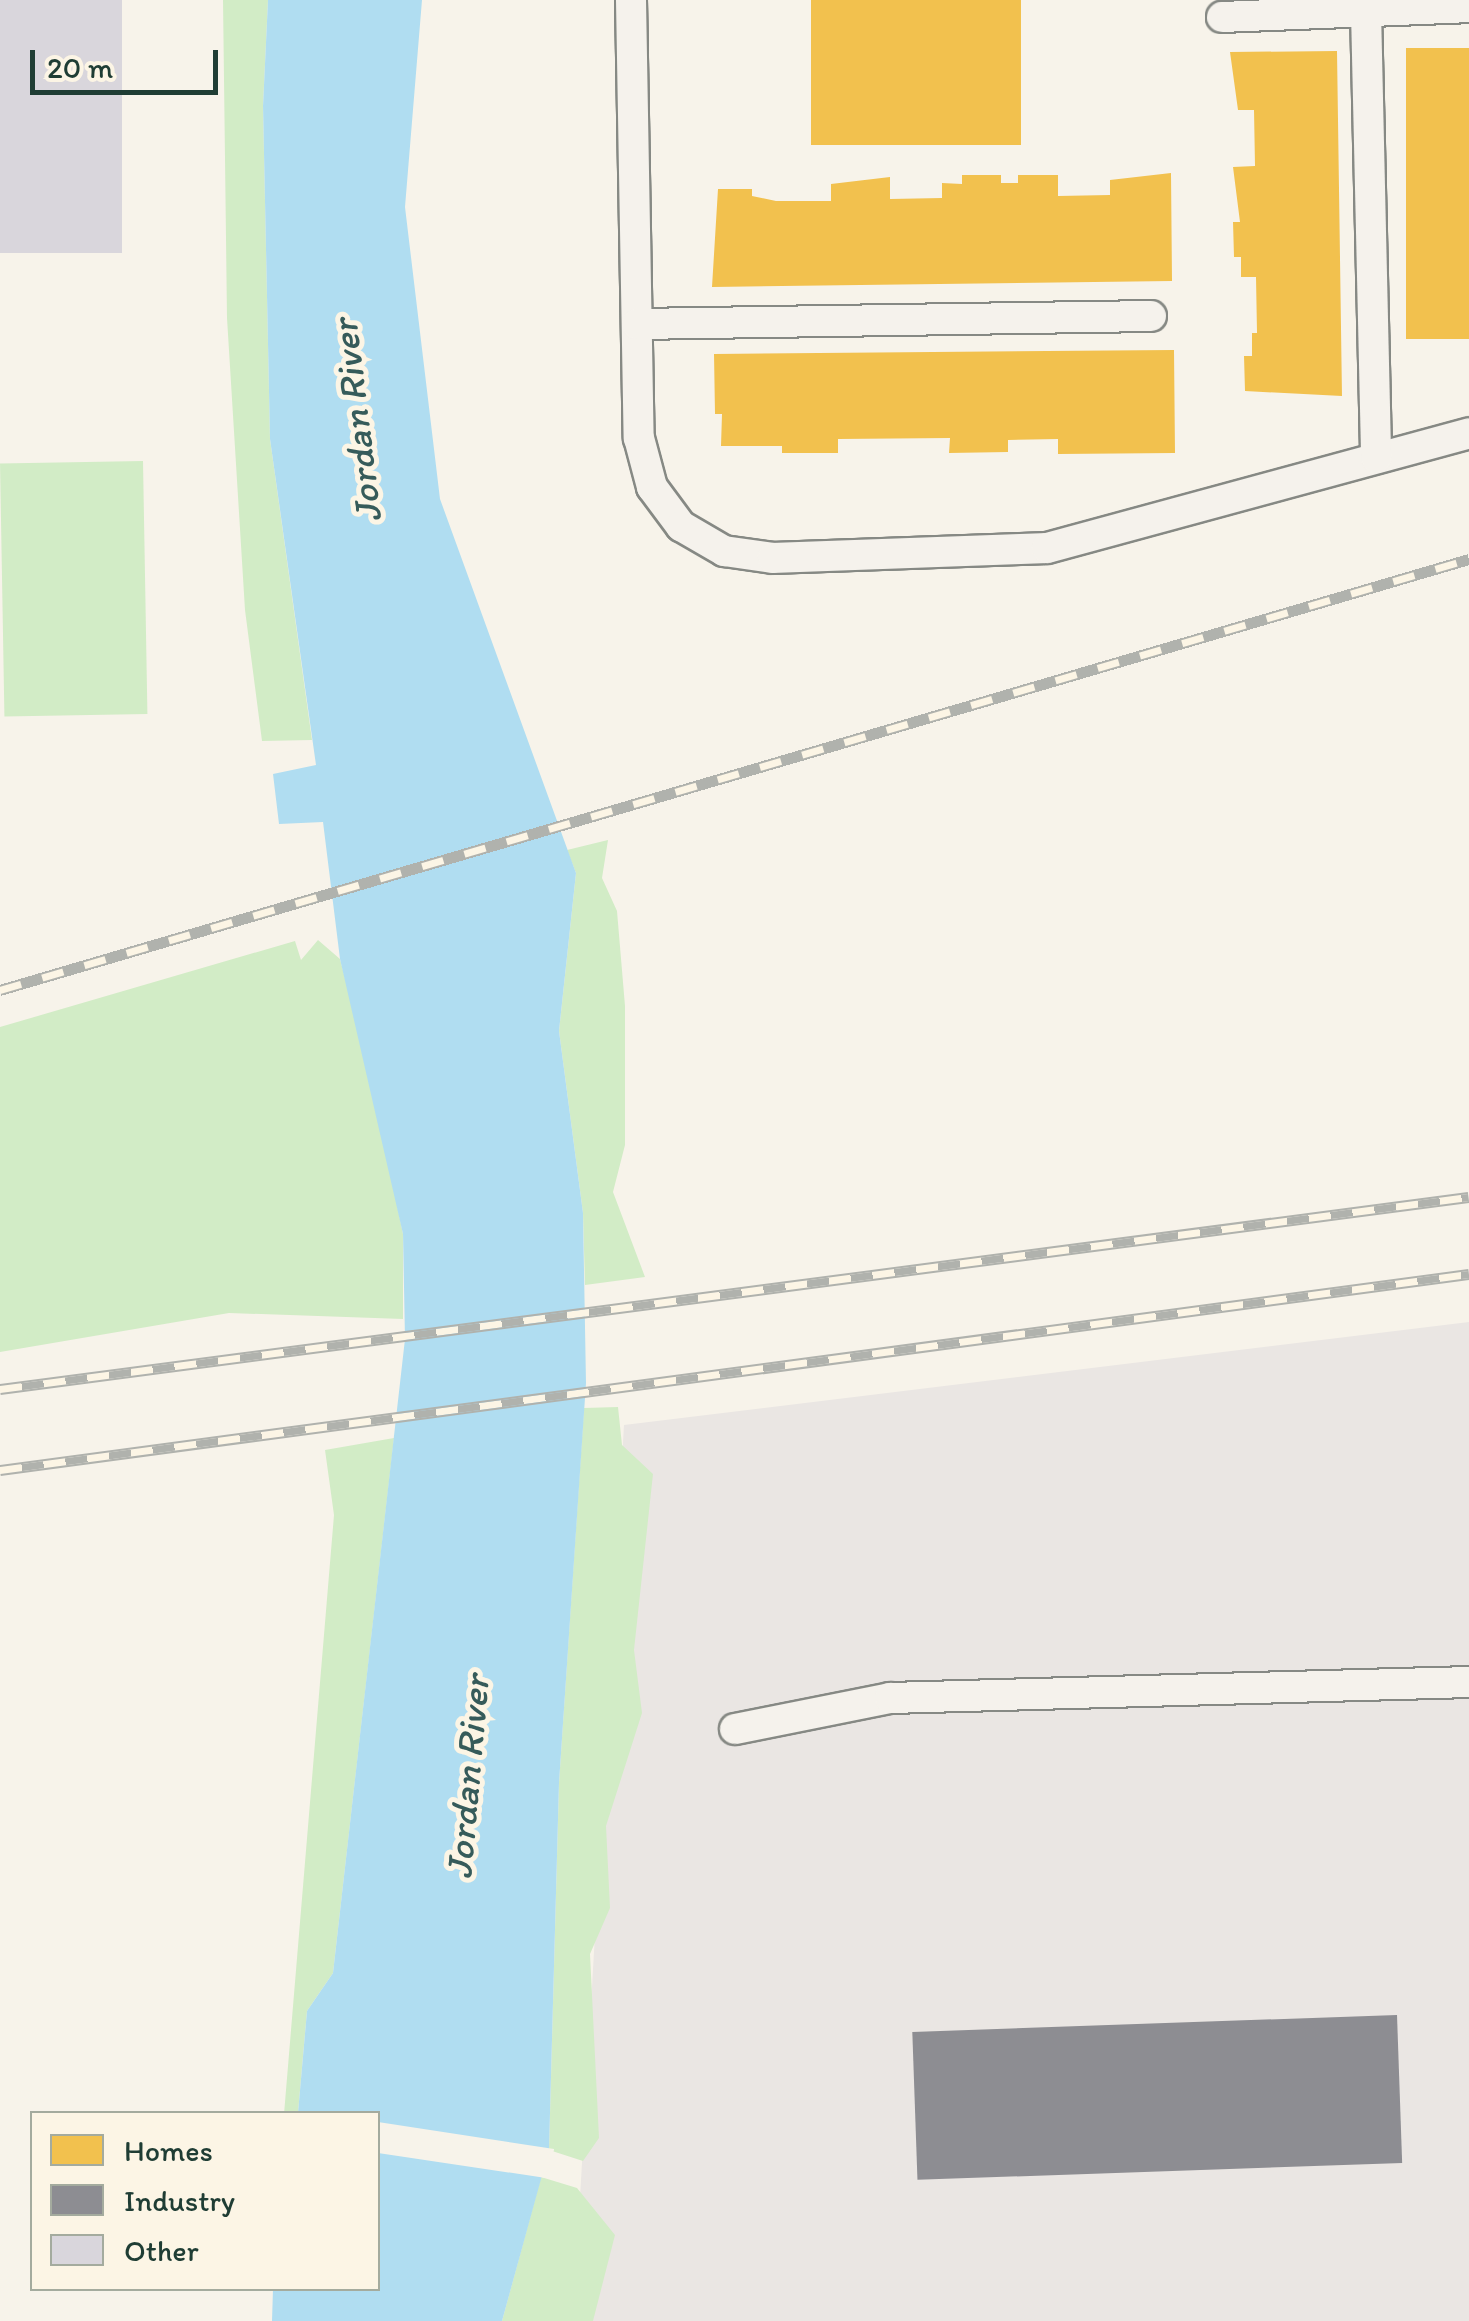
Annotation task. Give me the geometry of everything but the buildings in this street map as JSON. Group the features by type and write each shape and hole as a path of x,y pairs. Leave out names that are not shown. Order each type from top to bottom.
{"lane":[{"path":"631,0 639,438 652,487 681,526 724,551 772,558 1047,548 1469,433"},
{"path":"1222,17 1469,7"},
{"path":"1366,11 1376,458"},
{"path":"637,324 1152,316"},
{"path":"735,1729 890,1698 1469,1682"}],"shaded area":[{"path":"1469,1322 1469,2321 573,2321 624,1425"}],"green space":[{"path":"223,0 268,0 263,106 270,439 312,740 262,741 245,610 227,318"},
{"path":"143,461 147,714 4,716 0,463"},
{"path":"608,840 602,878 617,911 625,1006 625,1145 613,1192 645,1277 585,1285 583,1213 559,1031 576,873 567,850"},
{"path":"318,940 340,959 371,1078 403,1234 403,1319 229,1313 0,1352 0,1027 295,941 301,960"},
{"path":"618,1407 622,1445 653,1474 634,1650 642,1713 606,1826 610,1908 590,1954 599,2138 583,2161 549,2150 559,1783 584,1408"},
{"path":"394,1438 333,1973 307,2011 298,2111 284,2111 334,1515 325,1450"},
{"path":"541,2177 577,2188 615,2235 593,2321 502,2321"}],"water":[{"name":"Jordan River","path":"268,0 422,0 405,207 440,499 576,873 559,1031 583,1213 586,1383 559,1783 549,2150 502,2321 272,2321 273,2291 380,2291 380,2111 298,2111 307,2011 333,1973 405,1339 403,1234 340,959 323,822 279,824 273,774 316,765 270,439 263,106"}],"pier":[{"path":"380,2122 554,2149 546,2178 380,2153"}],"railway":[{"path":"0,990 1469,559"},
{"path":"0,1389 1469,1197"},
{"path":"0,1470 1469,1274"}]}
